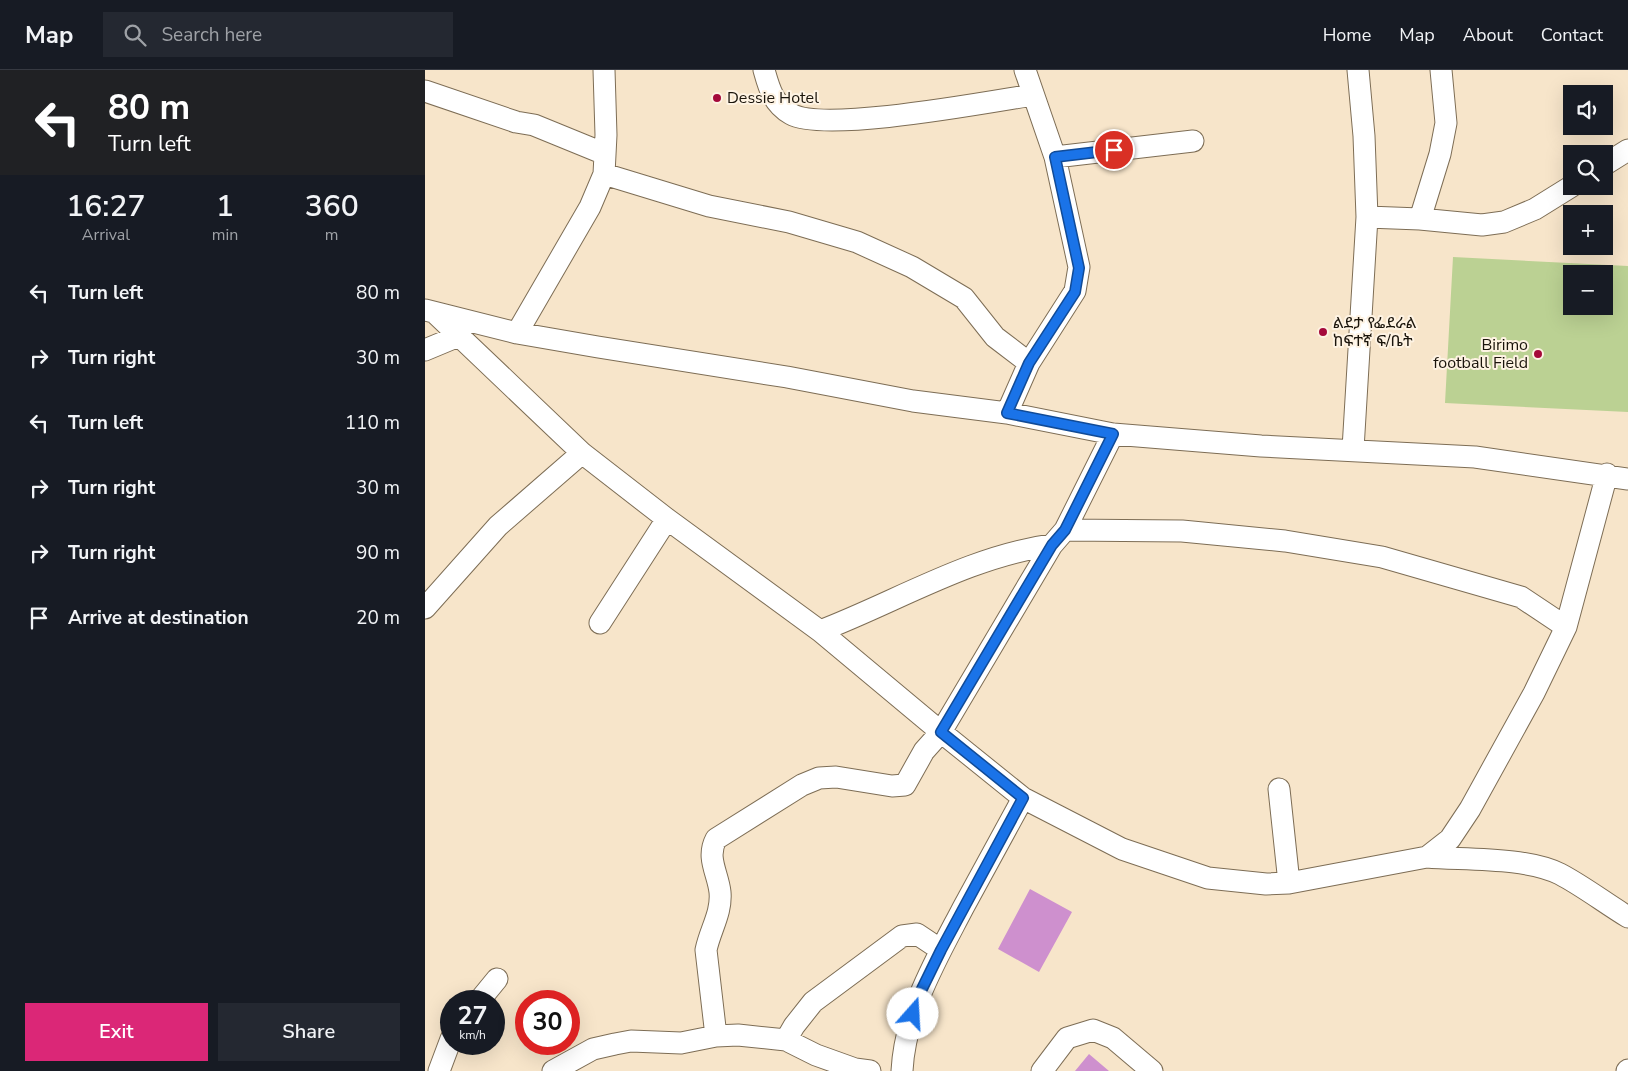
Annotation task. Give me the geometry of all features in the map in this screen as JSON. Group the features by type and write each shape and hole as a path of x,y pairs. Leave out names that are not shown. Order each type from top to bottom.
{"street":[{"path":"517,333 590,208 604,164 604,70"},
{"path":"764,70 775,101 791,115 809,120 832,121 910,113 1033,95"},
{"path":"1007,413 1029,363 1075,292 1079,268 1055,157 1025,70"},
{"path":"1353,449 1367,218 1364,136 1358,70"},
{"path":"1420,219 1441,154 1446,123 1441,70"},
{"path":"425,92 516,122 534,125 604,164 709,206 789,222 857,242 912,267 964,298 995,337 1029,363"},
{"path":"1055,157 1193,141"},
{"path":"1613,159 1628,150"},
{"path":"1367,218 1420,219 1482,225 1503,222 1535,209 1563,192"},
{"path":"429,310 517,333 787,377 913,401 1007,413 1113,434 1261,446 1353,449 1475,457 1607,474 1628,479"},
{"path":"429,310 461,335 582,453 667,519 820,631 1023,798 1121,849 1208,878 1266,884 1289,883 1427,857 1521,864 1559,874 1625,910"},
{"path":"425,350 461,335"},
{"path":"716,1036 706,950 708,937 719,912 720,893 711,848 716,839 802,785 819,778 836,777 892,786 905,785 924,751 941,732 1058,538 1113,434"},
{"path":"425,608 497,526 582,453"},
{"path":"1427,857 1450,839 1470,809 1535,693 1566,627 1607,474"},
{"path":"600,623 667,519"},
{"path":"820,631 952,574 1058,538 1182,531 1285,541 1381,557 1521,597 1566,627"},
{"path":"1279,789 1289,883"},
{"path":"902,1071 903,1047 918,997 941,950 1023,798"},
{"path":"786,1040 794,1026 813,1002 902,936 917,934 941,950"},
{"path":"488,990 497,979"},
{"path":"1042,1071 1067,1038 1093,1030 1113,1038 1152,1071"},
{"path":"553,1071 593,1049 615,1044 631,1041 681,1043 716,1036 738,1035 786,1040 816,1055 855,1069 870,1071"},
{"path":"439,1071 445,1055"}],"green space":[{"name":"Birimo football Field","path":"1453,257 1609,265 1563,265 1563,315 1613,315 1613,265 1628,266 1628,412 1445,403"}],"building":[{"path":"1030,889 1072,912 1039,972 998,949"},
{"path":"1089,1054 1109,1071 1075,1071"}],"place":[{"name":"Dessie Hotel","path":"717,98"},
{"name":"ልደታ የፌደራል ከፍተኛ ፍ/ቤት","path":"1323,332"},
{"name":"Birimo football Field","path":"1538,354"}],"route":[{"path":"913,1014 918,997 941,950 1023,798 941,732 1052,545 1065,530 1113,434 1007,413 1029,363 1075,292 1079,268 1076,246 1055,157 1114,150"}]}
